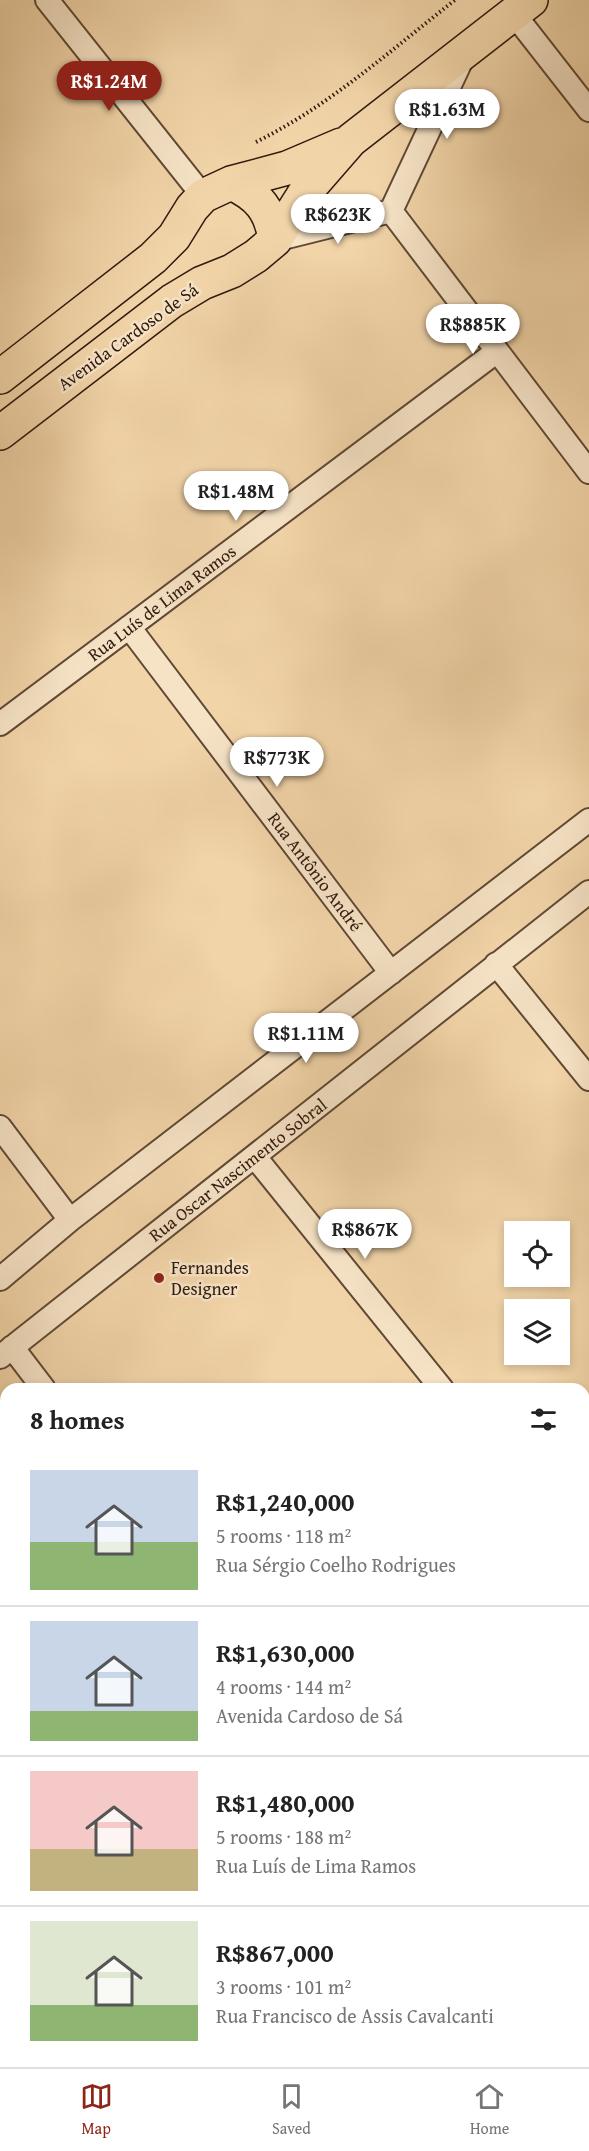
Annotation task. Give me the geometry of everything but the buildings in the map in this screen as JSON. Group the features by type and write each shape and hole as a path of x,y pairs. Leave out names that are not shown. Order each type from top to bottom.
{"highway":[{"name":"Avenida Cardoso de Sá","path":"0,433 172,301 202,283 232,271 256,256 275,240 304,194 351,140 523,7"},
{"name":"Avenida Cardoso de Sá","path":"217,190 287,168 351,140"},
{"path":"0,377 153,258 174,237 192,208 217,190 250,191 272,222 275,240"}],"street":[{"path":"47,0 217,190"},
{"path":"523,7 589,110"},
{"path":"391,211 466,51"},
{"path":"275,240 391,211"},
{"path":"391,211 589,472"},
{"name":"Rua Luís de Lima Ramos","path":"0,724 496,352"},
{"name":"Rua Antônio André","path":"129,627 391,973"},
{"path":"0,1279 70,1220 589,820"},
{"name":"Rua Oscar Nascimento Sobral","path":"6,1352 589,892"},
{"path":"496,964 589,1079"},
{"path":"0,1127 70,1220"},
{"path":"255,1157 437,1383"},
{"path":"6,1352 38,1383"}],"place":[{"name":"Fernandes Designer","path":"159,1278"}]}
